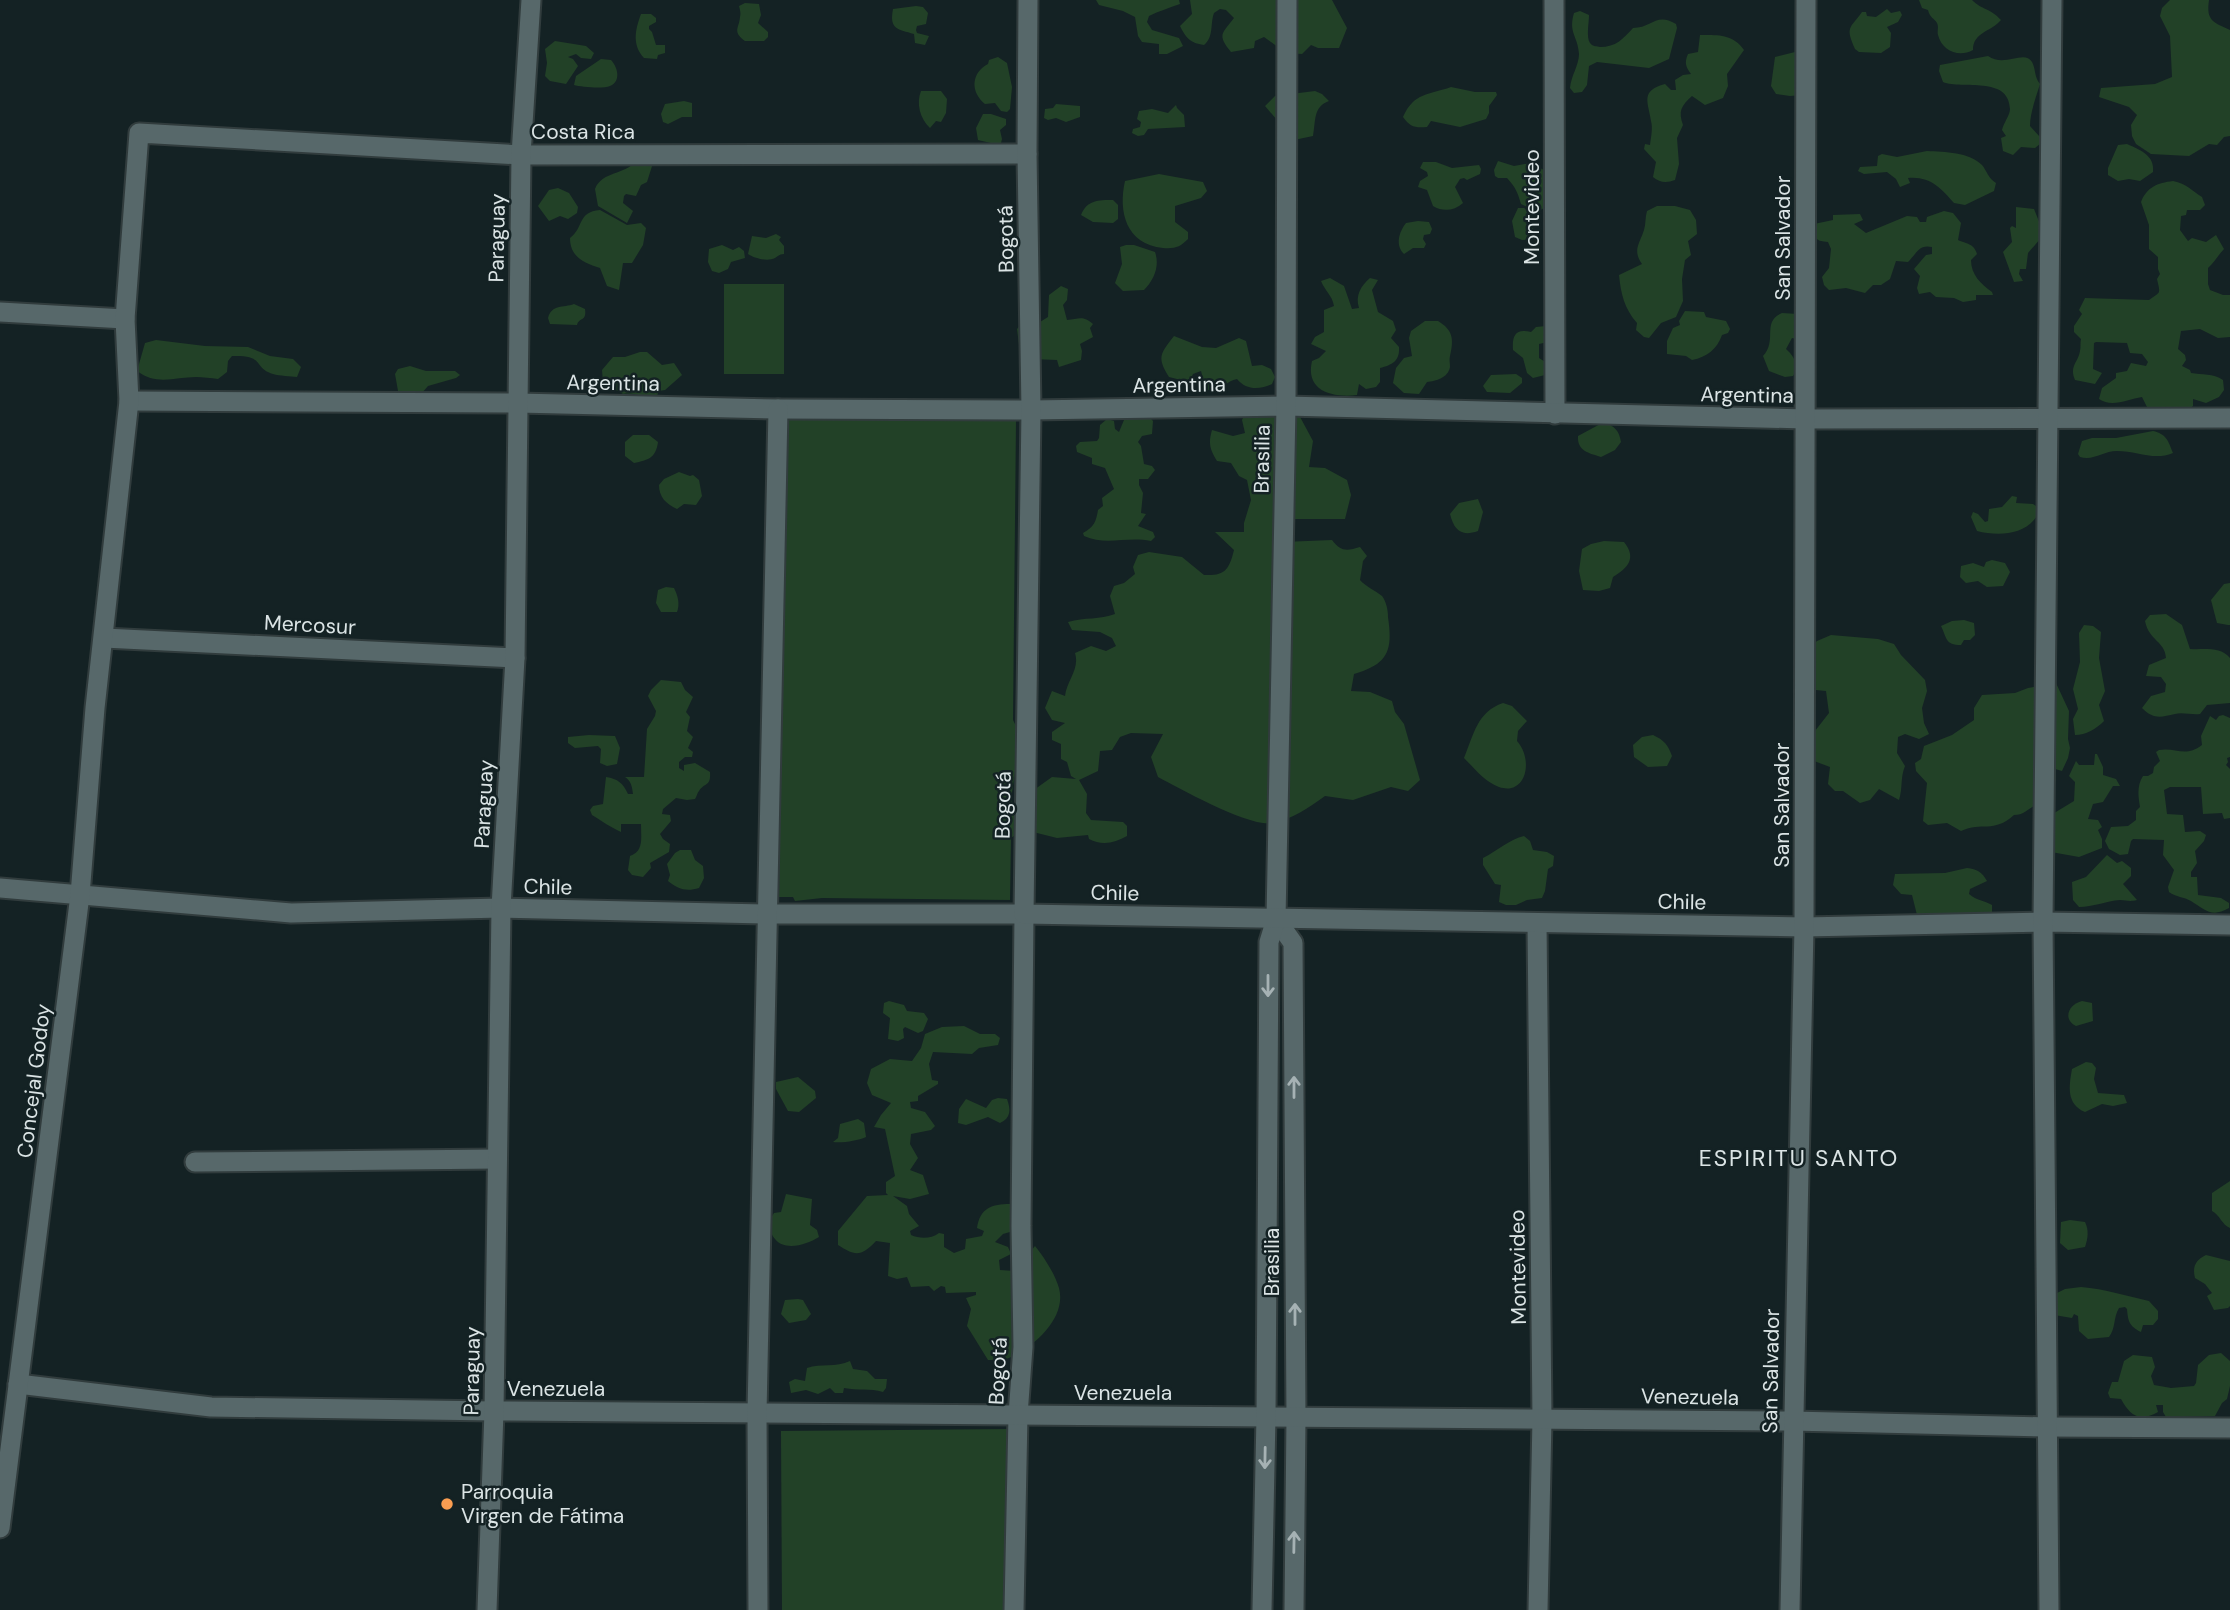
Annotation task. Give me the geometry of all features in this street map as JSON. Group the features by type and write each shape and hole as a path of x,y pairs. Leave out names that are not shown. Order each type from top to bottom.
{"street":[{"name":"Paraguay","path":"487,1610 494,1412 501,908 515,658 520,155 531,0"},
{"name":"Bogotá","path":"1014,1610 1018,1415 1023,1347 1021,1226 1031,410 1027,154 1028,0"},
{"name":"Brasilia","path":"1262,1610 1269,942 1276,919 1286,406 1287,0"},
{"name":"Montevideo","path":"1554,0 1555,414"},
{"name":"San Salvador","path":"1790,1610 1804,927 1805,0"},
{"path":"2049,1610 2043,922 2052,0"},
{"name":"Costa Rica","path":"139,133 520,155 1027,154"},
{"name":"Concejal Godoy","path":"0,1528 4,1461 18,1384 80,895 89,771 129,401 125,318 139,133"},
{"path":"0,312 125,318"},
{"name":"Argentina","path":"129,401 518,403 778,409 1031,410 1286,406 1805,419 2230,418"},
{"path":"758,1610 757,1413 778,409"},
{"name":"Mercosur","path":"104,638 515,658"},
{"name":"Chile","path":"0,888 291,913 501,908 766,914 1024,914 1804,927 2043,922 2230,925"},
{"name":"Brasilia","path":"1276,919 1293,943 1296,1418 1294,1610"},
{"name":"Montevideo","path":"1537,923 1542,1419 1538,1610"},
{"path":"1268,1027 1294,1028"},
{"path":"195,1162 497,1159"},
{"path":"1267,1164 1295,1164"},
{"name":"Venezuela","path":"18,1384 211,1407 494,1412 1792,1421 2230,1428"}],"green space":[{"path":"1096,0 1179,0 1180,4 1149,16 1147,22 1152,30 1179,38 1183,46 1167,54 1159,54 1159,44 1142,42 1138,36 1135,17 1099,5"},
{"path":"1190,0 1332,0 1347,28 1339,48 1318,48 1311,45 1302,54 1286,53 1264,37 1255,41 1254,48 1231,52 1222,37 1234,18 1226,10 1220,9 1214,13 1211,34 1204,45 1187,37 1180,26 1192,14"},
{"path":"1919,0 1972,0 2001,20 1976,39 1973,50 1952,52 1940,41 1937,23 1928,10 1922,8"},
{"path":"2170,0 2209,0 2212,20 2230,30 2230,136 2224,137 2217,145 2209,144 2189,156 2151,154 2136,144 2132,136 2131,125 2137,115 2129,107 2099,97 2101,88 2155,84 2172,77 2170,36 2160,16 2162,8"},
{"path":"745,3 759,4 761,15 758,23 768,32 764,41 745,41 739,35 739,6"},
{"path":"923,7 928,13 926,24 917,26 916,30 917,33 929,36 925,45 915,43 914,34 896,28 892,21 893,9"},
{"path":"1887,9 1891,13 1900,11 1902,15 1898,22 1887,27 1891,33 1890,47 1881,53 1859,52 1850,36 1850,28 1862,12 1876,17"},
{"path":"1580,11 1589,15 1590,43 1600,47 1615,44 1633,28 1659,20 1676,24 1669,59 1649,68 1597,62 1589,66 1587,85 1582,92 1574,93 1570,88 1579,54 1572,20 1574,13"},
{"path":"641,14 651,14 656,18 656,22 649,26 649,29 656,45 665,45 665,53 658,55 657,59 644,58 636,43"},
{"path":"1700,35 1730,38 1744,50 1727,74 1728,86 1723,98 1705,105 1692,96 1683,106 1683,125 1677,138 1679,164 1675,180 1661,181 1653,177 1656,162 1644,149 1645,144 1650,145 1652,133 1649,94 1665,84 1671,90 1676,90 1675,80 1691,74 1686,60 1688,54 1698,52"},
{"path":"555,41 586,46 594,53 591,59 581,58 576,54 568,57 578,66 566,84 550,81 545,76 545,49"},
{"path":"1799,52 1802,95 1776,94 1771,86 1775,57"},
{"path":"1988,56 2001,60 2024,57 2032,62 2040,84 2030,121 2030,126 2040,137 2040,144 2035,148 2021,147 2013,155 2003,151 2001,138 2006,136 2002,130 2010,109 2008,98 2002,92 1983,86 1943,82 1940,65"},
{"path":"998,57 1007,63 1012,87 1010,109 1007,112 1001,111 995,103 985,104 977,94 974,83 978,72 989,60"},
{"path":"601,59 611,60 615,66 617,77 614,84 602,87 574,85 576,76"},
{"path":"1451,87 1475,92 1496,92 1486,119 1460,127 1431,121 1427,127 1419,127 1411,125 1403,117 1417,99"},
{"path":"921,91 941,91 947,99 946,113 941,122 936,121 930,128 920,111"},
{"path":"1315,91 1329,101 1318,110 1313,136 1294,140 1265,106 1275,96"},
{"path":"684,101 692,103 692,117 682,117 668,124 663,122 661,114 665,104"},
{"path":"1056,104 1080,106 1080,117 1066,122 1056,118 1044,118 1045,109 1053,108"},
{"path":"1176,105 1184,115 1185,127 1148,129 1144,135 1138,136 1132,133 1133,129 1140,127 1141,122 1137,119 1139,111 1152,109 1168,113"},
{"path":"983,114 1006,119 1006,125 1000,130 1001,143 978,140 976,128"},
{"path":"2127,144 2142,151 2152,162 2153,172 2140,181 2118,181 2108,175 2108,168 2118,145"},
{"path":"1927,151 1956,154 1977,161 1996,183 1994,191 1965,205 1954,203 1940,188 1923,179 1908,178 1910,183 1900,187 1896,179 1887,172 1864,174 1858,171 1860,167 1877,166 1878,156 1882,154 1897,157"},
{"path":"636,161 653,163 647,182 641,185 636,196 624,196 623,203 633,211 627,223 598,206 595,189 603,179 626,169"},
{"path":"1498,161 1514,166 1530,163 1546,171 1548,204 1538,210 1521,204 1516,190 1507,178 1495,176 1494,170"},
{"path":"1423,162 1436,162 1452,168 1479,165 1481,169 1480,174 1467,180 1460,179 1455,187 1463,203 1456,208 1445,210 1433,206 1427,190 1418,187 1420,181 1428,176 1427,172 1420,168"},
{"path":"1159,174 1203,182 1207,191 1201,198 1175,206 1175,222 1188,232 1188,239 1174,248 1150,245 1140,240 1133,233 1124,215 1125,181"},
{"path":"2173,181 2202,197 2205,205 2200,210 2187,210 2186,215 2181,216 2180,230 2188,241 2192,238 2206,242 2216,235 2224,249 2208,268 2208,284 2210,290 2230,295 2230,337 2218,338 2200,329 2181,331 2178,349 2185,355 2186,360 2182,366 2191,373 2211,375 2223,380 2224,390 2219,397 2206,403 2193,399 2193,406 2184,413 2149,411 2142,397 2115,403 2099,399 2102,388 2116,378 2116,373 2127,371 2131,363 2146,366 2148,362 2142,354 2130,353 2127,343 2094,343 2093,369 2102,373 2095,384 2075,380 2073,371 2081,339 2074,332 2074,326 2082,314 2079,310 2085,298 2149,300 2159,292 2158,257 2149,249 2149,225 2141,202 2153,187"},
{"path":"558,188 569,193 578,207 577,213 568,219 560,216 549,221 538,206 549,190"},
{"path":"1113,200 1118,205 1118,219 1113,223 1093,222 1081,215 1090,204"},
{"path":"1657,206 1675,206 1690,210 1696,220 1697,234 1688,241 1691,255 1685,260 1683,301 1676,317 1661,323 1649,338 1636,330 1637,323 1624,300 1619,275 1642,264 1638,247 1645,228 1647,211"},
{"path":"2016,207 2034,209 2042,229 2041,238 2028,253 2026,269 2020,269 2019,274 2023,281 2014,282 2003,252 2012,242 2010,228 2016,228"},
{"path":"1518,208 1531,212 1533,218 1530,222 1536,234 1533,239 1522,240 1515,237 1512,221"},
{"path":"600,210 627,225 641,223 646,228 643,245 632,263 623,263 619,290 607,286 600,268 579,258 572,250 570,238 584,217"},
{"path":"1944,211 1953,213 1961,223 1958,240 1976,250 1977,254 1971,260 1973,270 1977,279 1993,295 1976,295 1976,300 1963,302 1954,298 1936,297 1930,292 1919,294 1917,288 1920,276 1914,269 1926,255 1932,254 1932,247 1928,246 1918,250 1908,262 1896,261 1890,279 1881,285 1873,285 1865,293 1846,288 1829,290 1824,285 1822,277 1829,268 1831,249 1828,242 1816,238 1811,229 1814,224 1833,220 1833,215 1860,214 1863,220 1854,224 1866,233 1907,216 1926,222 1927,217"},
{"path":"1429,222 1432,229 1430,234 1424,235 1426,244 1424,248 1413,248 1404,254 1399,243 1401,230 1406,223"},
{"path":"776,234 781,237 779,240 784,246 784,254 768,260 748,254 752,236 766,238"},
{"path":"722,245 733,250 739,247 744,251 745,258 731,262 728,269 719,273 712,271 708,262 709,249"},
{"path":"1126,245 1155,252 1155,272 1144,290 1123,291 1115,283 1122,264 1120,247"},
{"path":"1330,278 1344,286 1352,309 1359,308 1358,295 1364,284 1370,278 1378,280 1372,290 1378,312 1393,321 1396,330 1391,338 1399,347 1397,359 1380,368 1380,382 1376,387 1366,389 1359,384 1357,395 1338,395 1322,390 1317,386 1311,371 1312,361 1326,351 1311,344 1315,337 1324,332 1324,310 1334,306 1321,281"},
{"path":"724,284 784,284 784,374 724,374"},
{"path":"1061,286 1068,289 1067,300 1063,305 1067,320 1081,318 1090,321 1093,324 1090,328 1093,337 1080,344 1081,360 1059,367 1057,360 1032,359 1020,353 1017,329 1025,320 1035,318 1040,322 1048,317 1049,295"},
{"path":"574,304 585,309 584,318 577,325 550,324 548,318 552,310"},
{"path":"1685,311 1704,312 1706,317 1726,321 1730,329 1722,335 1711,352 1692,360 1686,356 1667,354 1667,341 1673,328 1680,325 1679,321"},
{"path":"1782,313 1798,314 1796,339 1792,338 1786,349 1794,358 1796,369 1793,376 1785,377 1769,371 1763,356 1769,344 1772,321"},
{"path":"1425,321 1438,321 1449,332 1452,340 1449,371 1438,380 1427,382 1419,394 1404,393 1393,383 1396,368 1404,358 1412,356 1409,338 1411,331"},
{"path":"1546,326 1548,342 1539,344 1539,358 1550,365 1545,375 1533,378 1527,373 1523,358 1513,350 1514,337 1518,332 1531,332 1536,327"},
{"path":"1174,336 1202,347 1216,348 1239,338 1246,341 1252,366 1262,365 1271,369 1275,377 1272,384 1253,388 1237,379 1214,392 1206,389 1201,371 1193,374 1189,382 1169,377 1161,360"},
{"path":"156,340 205,346 248,347 270,356 293,359 301,367 297,377 279,375 267,371 250,357 232,356 228,361 227,372 218,379 152,378 137,371 145,343"},
{"path":"647,352 662,365 674,363 682,375 665,390 659,391 656,398 623,394 603,383 602,370 613,357 625,357"},
{"path":"410,366 426,371 455,371 460,375 428,386 421,394 400,402 395,374 398,369"},
{"path":"1516,374 1522,378 1522,383 1510,393 1487,392 1483,386 1491,375"},
{"path":"1133,411 1153,421 1152,434 1142,436 1138,442 1144,464 1155,470 1148,479 1139,479 1143,493 1141,513 1146,514 1138,526 1153,532 1155,537 1151,541 1092,539 1083,533 1095,521 1098,510 1103,506 1102,498 1114,489 1105,468 1092,464 1092,458 1077,452 1076,446 1080,442 1097,441 1100,425 1107,419 1114,421 1115,429 1119,432 1124,420"},
{"path":"1246,412 1299,415 1313,441 1309,467 1325,468 1347,480 1351,495 1345,519 1292,519 1283,542 1332,540 1344,550 1360,547 1367,556 1363,561 1360,580 1385,600 1390,639 1381,661 1354,674 1351,691 1370,692 1392,701 1395,712 1404,724 1420,780 1408,791 1391,787 1353,800 1325,796 1287,819 1262,823 1233,814 1158,777 1151,757 1163,734 1131,733 1120,737 1112,750 1100,751 1098,771 1079,780 1087,794 1086,813 1091,820 1123,822 1127,826 1127,836 1104,843 1089,839 1088,835 1057,838 1029,831 1031,792 1052,777 1076,779 1071,776 1067,762 1061,759 1061,744 1052,740 1052,732 1065,723 1052,720 1045,708 1052,691 1065,696 1075,669 1075,653 1091,646 1106,651 1116,646 1112,638 1100,632 1072,630 1068,622 1115,614 1110,596 1114,586 1124,583 1135,574 1133,567 1138,555 1149,552 1182,557 1204,575 1225,570 1234,550 1215,532 1244,532 1251,500 1247,480 1239,476 1231,463 1217,461 1211,450 1210,439 1212,430 1233,436 1245,433 1242,420"},
{"path":"785,416 1016,420 1013,720 1021,736 1015,741 1016,766 1012,807 1016,819 1014,836 1011,838 1010,900 822,898 795,901 793,897 779,897"},
{"path":"1604,422 1616,429 1621,442 1615,450 1601,457 1582,448 1578,436"},
{"path":"2153,431 2166,438 2173,453 2152,456 2117,451 2085,458 2078,454 2082,441"},
{"path":"633,435 649,435 658,442 650,457 634,463 625,456 625,442"},
{"path":"679,472 693,475 699,480 702,496 696,505 684,504 677,509 662,497 659,485 664,479"},
{"path":"2012,496 2017,497 2016,503 2036,506 2037,516 2032,523 2010,533 1977,531 1971,517 1973,512 1985,522 1988,521 1989,509 2002,507"},
{"path":"1478,499 1483,512 1478,531 1459,531 1450,514 1459,503"},
{"path":"1604,541 1624,542 1630,553 1629,562 1613,577 1610,588 1599,591 1583,590 1579,571 1582,549"},
{"path":"1992,560 2005,563 2010,572 2003,586 1987,587 1978,581 1966,583 1960,577 1961,566 1973,563 1984,567 1986,562"},
{"path":"2230,583 2230,625 2217,623 2211,600 2224,584"},
{"path":"674,588 678,603 677,612 661,612 656,603 658,590"},
{"path":"2166,614 2182,625 2190,649 2217,650 2230,658 2230,703 2207,705 2200,714 2178,713 2162,717 2154,716 2142,708 2151,696 2165,692 2166,684 2161,677 2146,676 2149,665 2166,658 2163,648 2150,633 2145,621 2150,615"},
{"path":"1964,620 1974,623 1975,635 1970,640 1964,640 1961,645 1949,642 1941,626"},
{"path":"2084,625 2093,626 2101,632 2099,658 2105,691 2099,705 2104,721 2091,731 2075,735 2073,719 2078,709 2073,689 2080,662 2079,633"},
{"path":"1831,635 1878,639 1894,644 1925,680 1927,691 1922,708 1929,734 1919,739 1905,734 1898,737 1897,753 1905,766 1899,800 1879,789 1870,800 1860,803 1843,791 1835,791 1828,784 1830,767 1814,761 1815,731 1829,713 1826,691 1806,689 1809,648"},
{"path":"661,680 681,682 693,697 686,712 690,717 687,731 693,737 688,748 693,752 692,757 685,757 679,762 679,768 684,771 684,765 695,763 710,772 710,777 695,799 676,798 663,809 662,814 670,815 671,821 660,834 670,844 669,852 650,863 651,868 643,877 632,875 628,870 630,856 640,847 641,824 621,824 621,832 592,815 590,810 593,806 603,804 606,777 617,780 628,794 633,794 631,784 625,777 644,777 647,729 656,711 648,696"},
{"path":"2056,683 2069,711 2070,748 2062,771 2055,769 2056,781 2048,795 2025,812 1994,826 1961,831 1947,823 1928,825 1923,821 1927,783 1916,771 1915,763 1921,759 1924,746 1952,735 1974,720 1974,708 1982,695 2015,693"},
{"path":"1503,703 1512,706 1527,721 1518,731 1517,741 1525,757 1524,774 1516,786 1508,788 1489,782 1464,758 1482,718"},
{"path":"2223,715 2230,718 2230,757 2227,758 2226,765 2230,769 2230,818 2224,819 2222,813 2203,814 2201,787 2170,787 2164,790 2167,814 2183,815 2185,832 2200,831 2206,835 2195,851 2197,863 2191,877 2197,877 2198,895 2221,898 2229,903 2229,908 2213,913 2169,892 2174,870 2163,855 2164,840 2133,839 2128,854 2120,855 2109,849 2105,841 2111,827 2128,826 2136,820 2136,811 2140,807 2140,783 2143,776 2153,773 2154,767 2160,761 2156,752 2165,749 2185,752 2196,749 2202,745 2201,736 2210,716 2216,720"},
{"path":"1653,735 1663,741 1672,756 1667,766 1648,767 1634,757 1633,745 1642,737"},
{"path":"615,736 620,748 617,764 607,766 600,763 601,749 598,746 575,748 568,743 568,737"},
{"path":"2095,754 2103,767 2103,775 2116,779 2120,786 2113,786 2103,802 2093,804 2088,819 2098,820 2102,827 2098,830 2102,848 2079,857 2051,852 2046,818 2074,801 2075,782 2069,776 2076,761 2079,765 2094,765"},
{"path":"1524,836 1530,841 1533,850 1554,856 1553,866 1548,869 1542,898 1506,905 1499,902 1501,885 1495,884 1483,865 1483,858"},
{"path":"680,850 691,850 695,860 703,866 704,878 699,888 682,889 668,881 670,875 667,864"},
{"path":"2107,855 2117,863 2122,861 2131,868 2131,876 2123,884 2137,900 2079,907 2073,900 2072,882 2086,877"},
{"path":"1967,868 1979,872 1987,881 1970,889 1969,894 1992,905 1992,920 1947,933 1921,931 1912,895 1901,894 1893,885 1895,874 1945,873"},
{"path":"889,1001 904,1005 907,1011 924,1013 928,1019 923,1031 918,1033 905,1027 904,1038 898,1041 888,1039 890,1018 883,1013 884,1003"},
{"path":"2082,1001 2092,1003 2093,1021 2076,1026 2068,1016 2071,1008"},
{"path":"964,1026 980,1034 995,1034 1000,1038 998,1045 979,1048 972,1054 933,1052 929,1064 932,1080 938,1081 938,1084 918,1096 918,1101 910,1102 911,1108 925,1112 935,1126 931,1130 911,1134 910,1144 918,1158 910,1170 923,1175 929,1194 910,1199 893,1196 907,1206 909,1214 919,1226 910,1231 911,1235 925,1238 944,1234 944,1247 954,1253 965,1249 966,1239 982,1236 984,1231 977,1228 981,1216 988,1209 1010,1204 1015,1210 1017,1230 1003,1234 995,1242 1008,1247 1011,1254 999,1260 1000,1270 1014,1271 1035,1246 1055,1277 1060,1299 1053,1320 1038,1339 1019,1353 1001,1360 988,1360 967,1326 971,1309 966,1298 976,1295 976,1292 946,1293 945,1287 941,1286 934,1291 929,1286 911,1287 907,1277 897,1279 888,1276 890,1243 876,1241 858,1253 838,1245 838,1231 867,1196 888,1195 886,1182 895,1176 885,1129 874,1127 891,1103 872,1095 867,1083 871,1069 890,1059 912,1061 921,1048 925,1034 942,1027"},
{"path":"2086,1062 2092,1063 2096,1068 2094,1079 2098,1093 2124,1095 2127,1103 2113,1106 2102,1104 2085,1112 2079,1109 2070,1094 2072,1069"},
{"path":"798,1077 815,1091 816,1098 799,1112 788,1111 776,1089 776,1082"},
{"path":"966,1099 986,1108 992,1100 1007,1099 1009,1113 1004,1121 1000,1123 988,1117 966,1125 958,1123 959,1109"},
{"path":"858,1119 864,1123 866,1137 833,1142 838,1138 840,1124"},
{"path":"2230,1181 2230,1228 2212,1211 2212,1193"},
{"path":"786,1194 812,1199 810,1225 817,1230 819,1237 790,1246 779,1243 774,1237 768,1223 774,1213 781,1212"},
{"path":"2061,1222 2085,1222 2088,1234 2085,1247 2068,1250 2060,1243"},
{"path":"2206,1255 2230,1261 2228,1308 2214,1310 2207,1296 2212,1293 2205,1284 2195,1278 2196,1264"},
{"path":"2081,1287 2149,1301 2158,1311 2158,1319 2153,1325 2143,1325 2141,1332 2130,1323 2127,1309 2119,1308 2109,1337 2088,1339 2079,1331 2078,1316 2074,1314 2072,1318 2054,1315 2051,1296 2065,1289"},
{"path":"785,1300 803,1300 811,1314 806,1320 789,1323 781,1314"},
{"path":"2221,1353 2230,1361 2230,1386 2227,1399 2215,1416 2166,1417 2163,1405 2156,1405 2158,1412 2140,1417 2132,1413 2121,1399 2110,1398 2108,1393 2112,1382 2118,1382 2124,1361 2133,1355 2152,1357 2155,1367 2151,1376 2154,1385 2171,1388 2194,1386 2198,1365 2209,1355"},
{"path":"850,1361 853,1369 867,1371 875,1379 887,1379 883,1392 844,1388 843,1393 835,1393 830,1388 818,1394 806,1390 791,1393 789,1382 795,1379 805,1381 807,1368"},
{"path":"1012,1429 1011,1610 782,1610 781,1431"}],"place":[{"name":"Parroquia Virgen de Fátima","path":"447,1504"}],"district":[{"name":"ESPIRITU SANTO","path":"1799,1158"}]}
